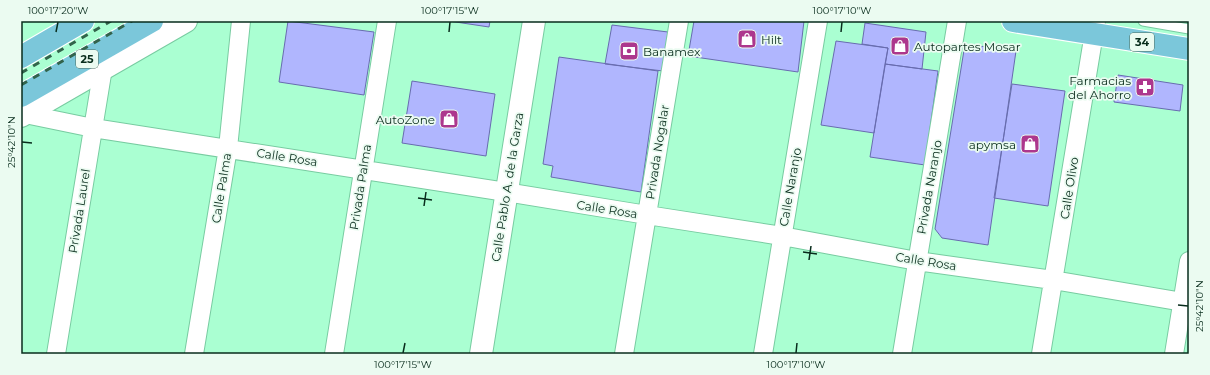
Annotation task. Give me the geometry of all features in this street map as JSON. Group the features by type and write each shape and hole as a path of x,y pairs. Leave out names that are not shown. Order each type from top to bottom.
{"main road":[{"path":"21,57 83,21"},
{"name":"25","path":"22,109 152,21"},
{"name":"34","path":"1013,21 1095,27 1189,49"}],"street":[{"path":"21,45 61,21"},
{"path":"22,109 103,68 186,21"},
{"name":"Calle Palma","path":"194,354 228,148 241,21"},
{"name":"Privada Palma","path":"334,354 387,21"},
{"name":"Calle Pablo A. de la Garza","path":"481,354 534,21"},
{"name":"Privada Nogalar","path":"624,354 679,21"},
{"name":"Calle Naranjo","path":"762,354 818,21"},
{"name":"Privada Naranjo","path":"902,354 957,21"},
{"name":"Calle Olivo","path":"1041,354 1095,27"},
{"name":"Privada Laurel","path":"56,354 103,68"},
{"name":"Calle Rosa","path":"22,109 93,128 782,236 917,261 1053,280 1186,302"},
{"path":"1174,354 1186,302 1189,261"}],"lane":[{"path":"1142,21 1189,29"}],"building":[{"path":"288,21 374,32 364,95 279,82"},
{"path":"449,21 490,21 489,27"},
{"name":"Hilt","path":"694,21 804,21 798,72 688,56"},
{"name":"Autopartes Mosar","path":"865,23 926,32 922,69 885,64 888,48 862,44"},
{"path":"612,25 668,32 663,71 605,64"},
{"path":"836,41 888,48 874,133 821,125"},
{"path":"965,44 1016,51 988,245 942,238 935,229"},
{"path":"559,57 658,71 641,192 551,177 553,166 543,164"},
{"path":"885,64 938,71 925,165 870,157"},
{"path":"1118,75 1183,85 1180,111 1114,102"},
{"name":"AutoZone","path":"412,81 495,94 486,156 402,143"},
{"name":"apymsa","path":"1012,84 1065,91 1048,206 994,198"}],"railway":[{"path":"21,73 111,21"},
{"path":"21,85 132,21"}],"place":[{"name":"Hilt","path":"747,39"},
{"name":"Autopartes Mosar","path":"900,46"},
{"name":"Banamex","path":"629,51"},
{"name":"Farmacias del Ahorro","path":"1145,87"},
{"name":"AutoZone","path":"449,119"},
{"name":"apymsa","path":"1030,144"}]}
